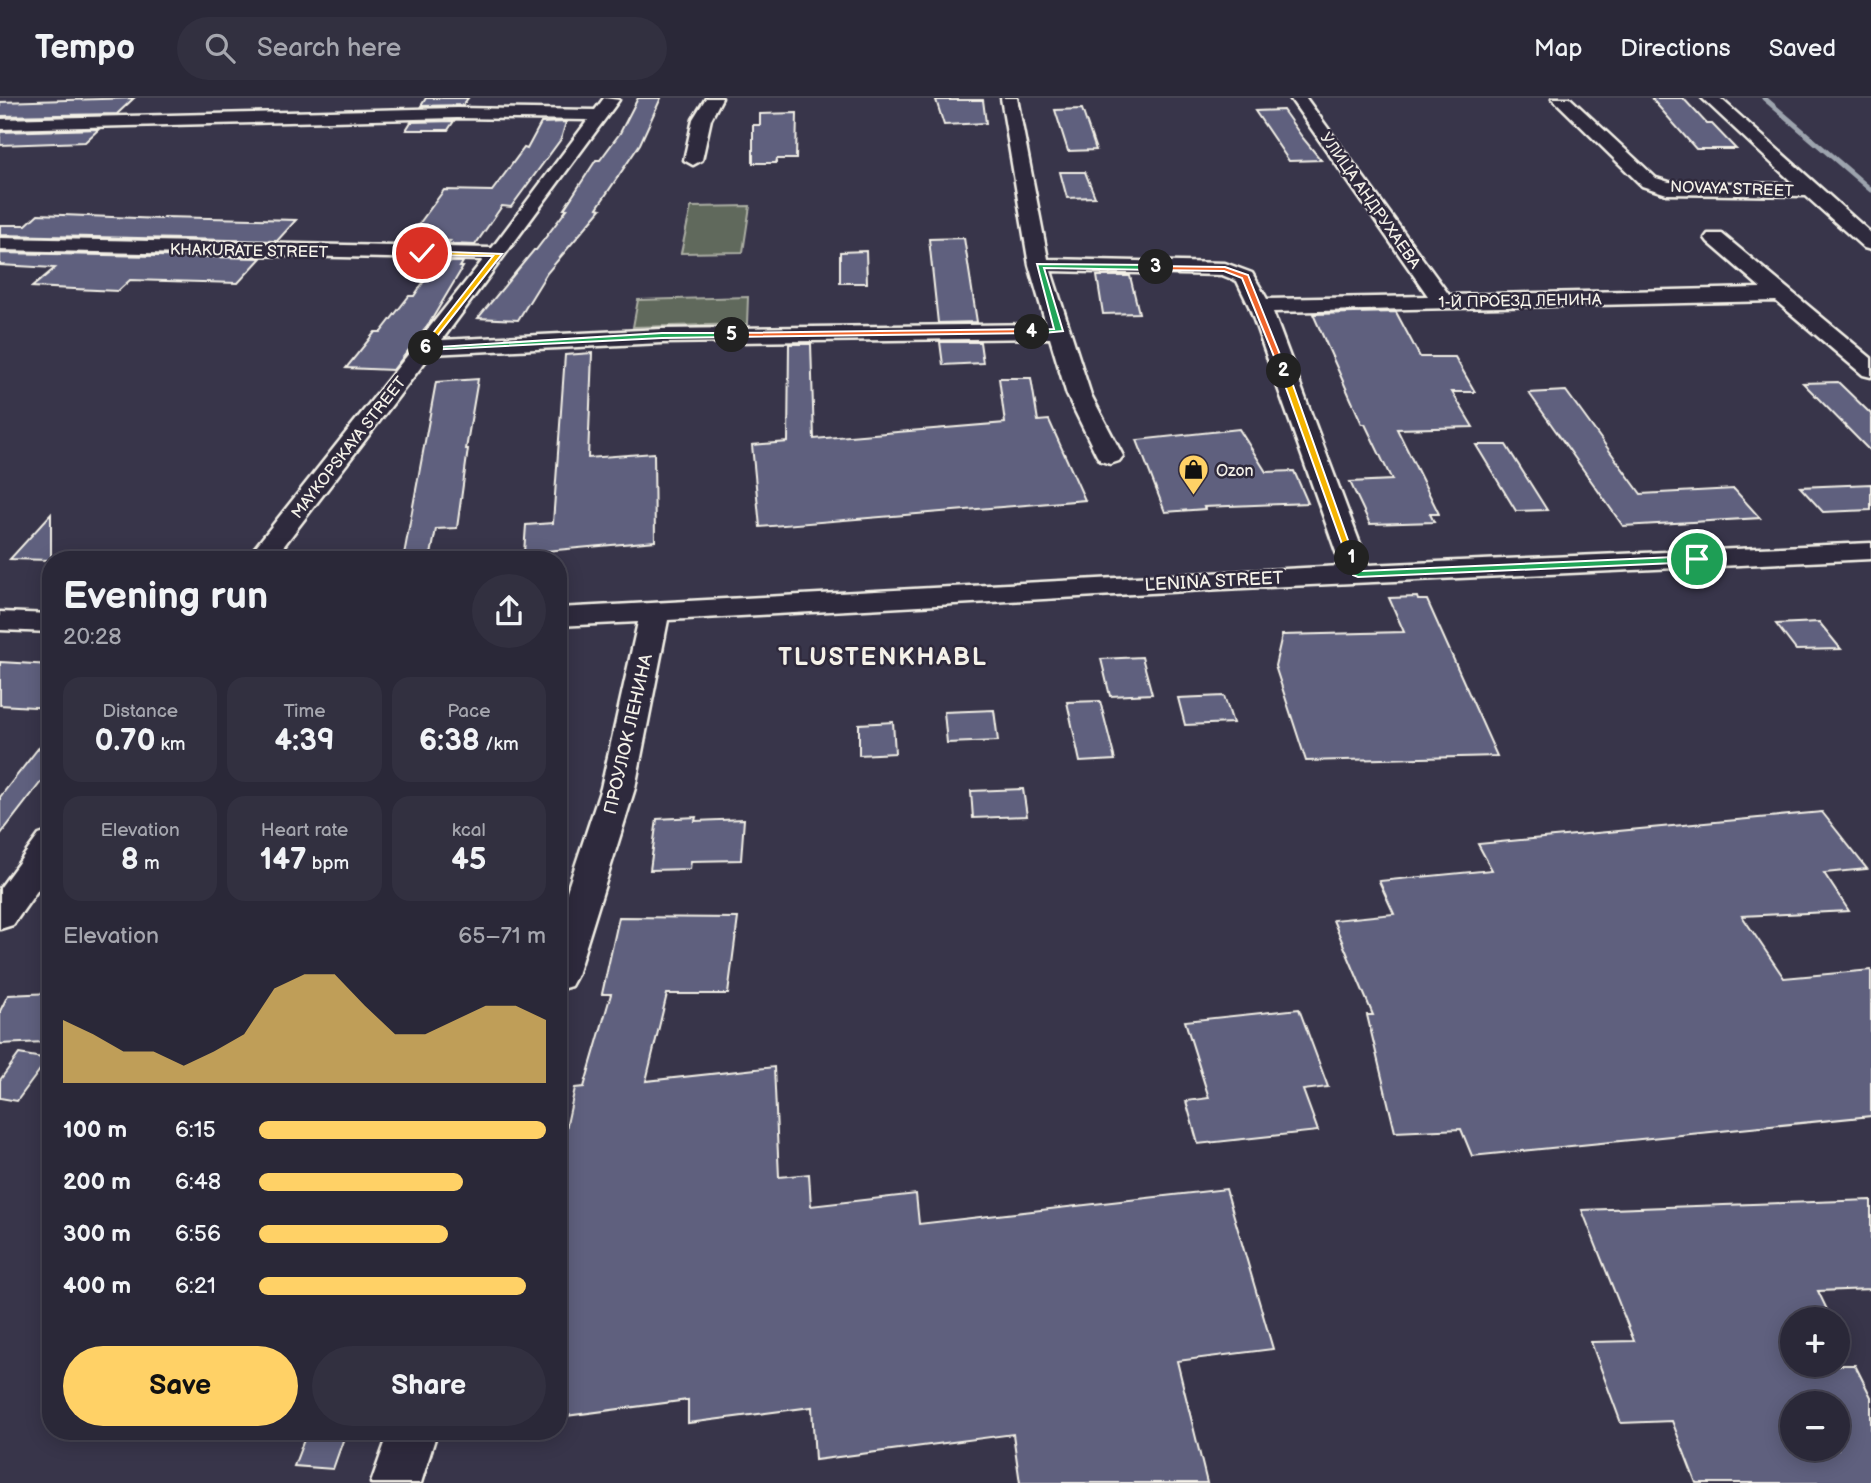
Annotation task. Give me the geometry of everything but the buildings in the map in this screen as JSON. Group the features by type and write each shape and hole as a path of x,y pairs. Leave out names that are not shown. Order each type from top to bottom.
{"street":[{"path":"693,160 702,118 714,98"},
{"path":"1009,98 1039,265 1085,411 1110,456"},
{"name":"УЛИЦА АНДРУХАЕВА","path":"1298,98 1443,302"},
{"name":"NOVAYA STREET","path":"1560,98 1648,182 1667,188 1812,190"},
{"path":"1710,98 1871,244"},
{"path":"0,124 444,114 606,107"},
{"name":"MAYKOPSKAYA STREET","path":"266,551 498,254 606,107"},
{"path":"1715,238 1871,370"},
{"name":"KHAKURATE STREET","path":"0,244 498,254"},
{"path":"1039,265 1225,269 1245,276 1260,306 1358,575"},
{"name":"1-Й ПРОЕЗД ЛЕНИНА","path":"1260,306 1780,294"},
{"path":"425,348 662,336 1059,331"},
{"name":"LENINA STREET","path":"567,616 1871,551"},
{"name":"ПРОУЛОК ЛЕНИНА","path":"567,947 618,788 655,611"},
{"path":"0,621 42,623"},
{"path":"0,915 42,857"},
{"path":"396,1483 410,1440"}],"green space":[{"path":"750,206 743,252 681,253 691,207"},
{"path":"748,297 747,324 633,327 638,300"}],"waterway":[{"path":"1764,98 1871,190"}],"place":[{"name":"Ozon","path":"1193,497"}],"district":[{"name":"TLUSTENKHABL","path":"883,657"}],"route":[{"path":"422,253 498,254 425,348 662,336 1059,331 1039,265 1225,269 1245,276 1260,306 1358,575 1697,559"}]}
